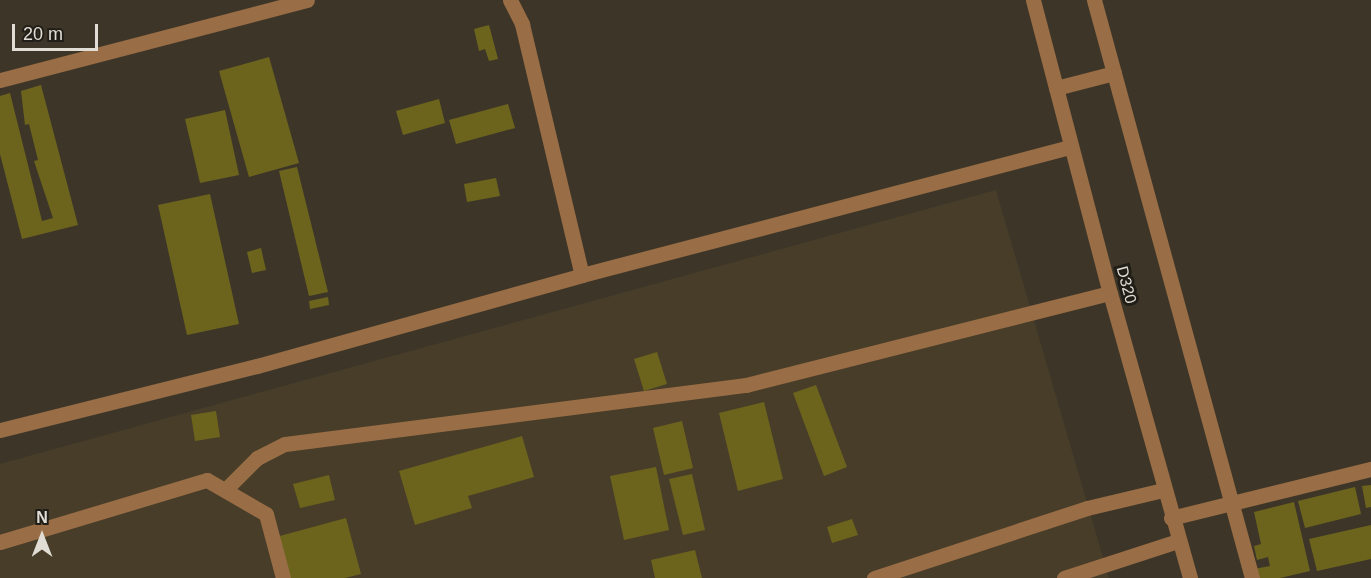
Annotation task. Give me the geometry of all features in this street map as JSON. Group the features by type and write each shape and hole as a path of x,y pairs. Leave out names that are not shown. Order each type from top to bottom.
{"street":[{"path":"0,80 307,0"},
{"path":"510,0 522,24 582,275"},
{"name":"D320","path":"1033,0 1070,147 1163,490 1190,578"},
{"path":"1094,0 1252,578"},
{"path":"1056,88 1114,73"},
{"path":"0,430 257,366 582,275 1070,147"},
{"path":"225,490 257,458 285,444 659,399 746,385 1110,293"},
{"path":"1171,518 1371,469"},
{"path":"0,542 207,480 266,514 283,578"},
{"path":"874,578 1087,508 1163,490"},
{"path":"1064,578 1178,541"}],"shaded area":[{"path":"996,190 1109,578 0,578 0,464"}],"building":[{"path":"489,25 498,59 489,61 485,49 479,51 474,29"},
{"path":"269,57 299,163 249,177 219,71"},
{"path":"41,85 78,225 22,239 0,154 0,96 10,93 42,221 53,218 34,161 38,160 29,124 25,125 21,91"},
{"path":"439,99 445,123 403,135 396,111"},
{"path":"508,104 515,128 456,144 449,120"},
{"path":"225,110 239,175 200,183 185,119"},
{"path":"297,167 328,292 309,296 279,171"},
{"path":"496,178 500,196 467,202 464,184"},
{"path":"210,194 239,324 187,335 158,205"},
{"path":"261,248 266,270 252,273 247,252"},
{"path":"328,297 329,305 310,309 309,301"},
{"path":"657,352 667,384 644,391 634,359"},
{"path":"816,385 847,467 824,476 793,393"},
{"path":"764,402 783,479 738,491 719,413"},
{"path":"216,411 220,437 195,441 191,415"},
{"path":"682,421 693,468 664,475 653,428"},
{"path":"522,436 534,477 468,496 472,508 415,525 399,471"},
{"path":"656,467 669,530 624,540 610,476"},
{"path":"692,474 705,530 683,535 669,479"},
{"path":"329,475 335,500 300,508 293,484"},
{"path":"1371,485 1371,507 1366,508 1362,486"},
{"path":"1355,487 1361,514 1305,528 1298,501"},
{"path":"1294,502 1310,571 1280,578 1256,578 1254,569 1270,566 1268,557 1257,560 1254,546 1261,544 1254,512"},
{"path":"346,518 361,574 345,578 287,578 276,537"},
{"path":"852,519 858,535 832,543 827,527"},
{"path":"1371,525 1371,559 1317,571 1309,539"},
{"path":"695,550 702,578 655,578 651,560"}]}
